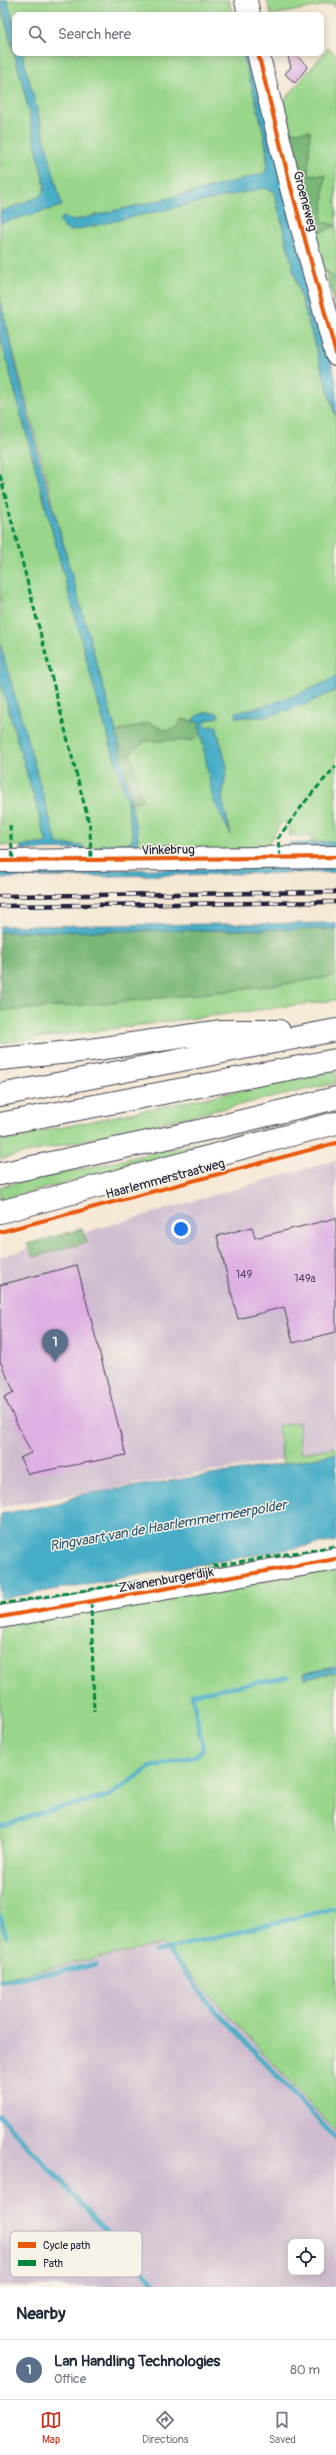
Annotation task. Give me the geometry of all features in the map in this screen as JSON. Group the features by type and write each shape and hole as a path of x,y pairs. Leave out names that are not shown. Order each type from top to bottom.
{"main road":[{"path":"246,0 248,12"},
{"name":"Groeneweg","path":"259,56 290,184 336,354"},
{"name":"Vinkebrug","path":"0,861 336,857"},
{"path":"0,1059 90,1050 222,1031 336,1030"},
{"path":"0,1095 336,1030"},
{"path":"0,1124 336,1060"},
{"path":"0,1174 226,1125 336,1098"},
{"name":"Haarlemmerstraatweg","path":"0,1212 336,1123"},
{"name":"Zwanenburgerdijk","path":"0,1617 336,1559"}],"shaded area":[{"path":"336,1160 336,1451 0,1507 0,1257"},
{"path":"163,1944 336,2132 336,2287 0,2287 0,1979"}],"green space":[{"path":"7,0 229,0 231,12 12,12 12,18"},
{"path":"267,0 336,0 336,8 333,4 288,12 270,12"},
{"path":"0,4 12,46 12,56 15,56 23,85 45,187 41,196 0,212"},
{"path":"328,48 336,54 336,225 322,222 325,175 308,175 310,131 289,132 282,103 321,56 324,56 324,53"},
{"path":"23,56 243,56 264,134 267,165 265,173 196,192 71,221 64,217 64,228 264,188 274,191 297,284 336,418 336,677 291,699 237,712 236,717 265,717 304,705 336,690 336,842 312,842 311,837 289,835 290,829 282,821 264,851 98,853 98,848 84,849 83,846 57,844 0,644 0,335 96,695 126,798 133,838 130,843 101,845 135,848 138,838 131,803 142,800 130,753 144,741 194,740 201,733 213,799 230,832 222,799 227,767 216,726 205,728 204,721 218,717 217,713 200,715 193,721 181,719 178,727 168,731 149,723 116,732 79,603 0,300 0,223 62,206"},
{"path":"310,131 308,175 325,175 322,222 336,225 314,235 289,132"},
{"path":"336,226 336,279 325,270 314,235"},
{"path":"325,270 336,279 336,311"},
{"path":"0,680 47,843 21,846 0,845"},
{"path":"181,719 199,722 201,733 194,740 145,741 130,753 142,800 131,803 116,732 149,723 168,731 178,727"},
{"path":"336,929 336,976 252,988 168,997 0,1011 0,932"},
{"path":"336,976 336,1000 0,1043 0,1011 168,997 252,988"},
{"path":"336,1071 336,1083 0,1159 0,1140"},
{"path":"283,1124 284,1126 0,1200 0,1187"},
{"path":"82,1229 87,1242 34,1257 27,1244"},
{"path":"299,1422 300,1453 336,1447 336,1454 283,1464 278,1426"},
{"path":"336,1569 336,1667 304,1673 305,1678 336,1672 336,2132 163,1944 0,1979 0,1624"}],"water":[{"path":"0,0 7,0 12,18 12,44"},
{"path":"15,56 23,56 62,206 0,223 0,212 41,196 45,187 23,85"},
{"path":"243,56 250,56 268,111 336,382 336,417 297,284 274,191 264,188 70,231 64,228 59,220 64,217 71,221 196,192 265,173 267,165 264,134"},
{"path":"0,302 40,462 116,732 138,838 135,848 98,848 101,845 130,843 133,838 126,798 96,695 0,335"},
{"path":"0,644 57,844 83,846 84,849 20,850 21,846 47,843 0,680"},
{"path":"336,677 336,690 304,705 265,717 236,717 236,712 287,698"},
{"path":"207,712 218,713 218,717 204,721 205,727 216,726 227,767 222,799 231,835 213,799 199,722 193,721 195,717"},
{"path":"336,842 336,847 289,847 289,843"},
{"path":"336,867 336,872 0,878 0,871"},
{"path":"336,923 336,929 0,932 0,926"},
{"name":"Ringvaart van de Haarlemmermeerpolder","path":"336,1454 336,1541 0,1599 0,1514 59,1504 84,1494 283,1464"},
{"path":"336,1667 336,1672 305,1678 304,1673"}],"building":[{"path":"288,56 296,56 308,66 295,83 285,74 291,67"},
{"path":"336,1218 336,1332 293,1343 284,1307 238,1319 217,1236 252,1227 255,1238"},
{"path":"77,1265 126,1455 28,1474 20,1458 31,1453 4,1397 14,1392 0,1361 0,1285"}],"waterway":[{"path":"0,1827 42,1812 109,1796 151,1767 196,1756 203,1749 192,1694 288,1677"},
{"path":"167,1949 336,1908"},
{"path":"0,1916 6,1936"},
{"path":"154,1952 167,1949 210,2004 336,2139"},
{"path":"0,1981 96,1965"},
{"path":"0,2116 106,2231"},
{"path":"142,2270 158,2287"}],"railway":[{"path":"0,896 336,892"},
{"path":"0,906 336,902"}],"marked path":[{"path":"0,475 90,827 91,860"},
{"path":"280,857 278,838 308,798 336,766"},
{"path":"10,825 13,861"},
{"path":"0,1604 192,1573 213,1566 336,1546"},
{"path":"91,1602 94,1712"}],"cycle path":[{"path":"259,56 290,184 336,354"},
{"path":"0,861 336,857"},
{"path":"0,1232 336,1143"},
{"path":"0,1617 336,1559"}],"place":[{"name":"Lan Handling Technologies","path":"55,1362"}]}
